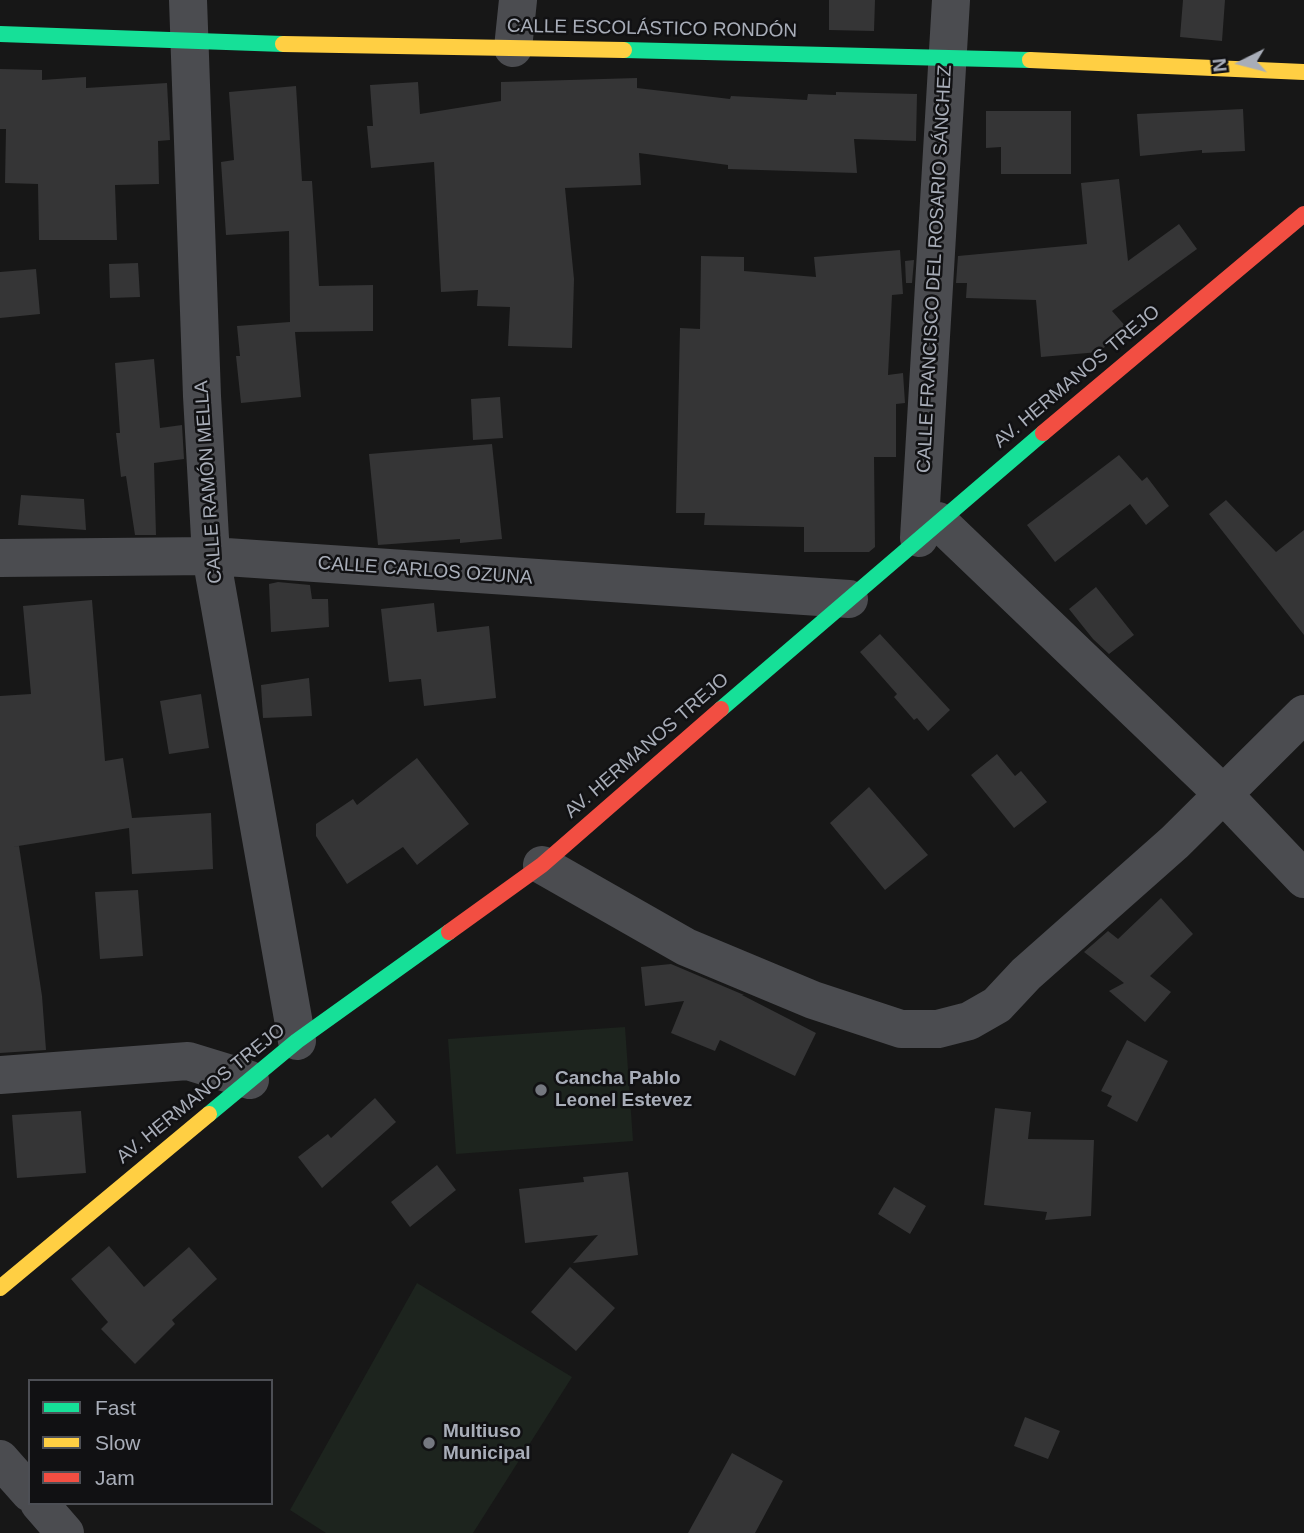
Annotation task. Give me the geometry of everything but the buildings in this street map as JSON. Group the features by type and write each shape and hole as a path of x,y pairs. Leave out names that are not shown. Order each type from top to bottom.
{"main road":[{"name":"CALLE ESCOLÁSTICO RONDÓN","path":"0,34 190,42 948,56 1304,72"},
{"name":"AV. HERMANOS TREJO","path":"0,1288 298,1041 542,865 929,530 1304,214"}],"street":[{"name":"CALLE RAMÓN MELLA","path":"188,0 202,396 211,556 298,1041"},
{"path":"513,48 518,0"},
{"name":"CALLE FRANCISCO DEL ROSARIO SÁNCHEZ","path":"929,530 951,0"},
{"path":"929,530 1222,793 1304,879"},
{"name":"CALLE CARLOS OZUNA","path":"0,558 211,556 849,599"},
{"path":"542,865 686,947 800,995 901,1029 937,1029 969,1021 997,1004 1026,974 1175,842 1304,715"},
{"path":"0,1076 188,1061 250,1080"},
{"path":"0,1459 28,1491"},
{"path":"41,1505 65,1533"}],"shaded area":[{"name":"Cancha Pablo Leonel Estevez","path":"625,1027 633,1141 456,1154 448,1039"},
{"name":"Multiuso Municipal","path":"417,1283 572,1377 473,1533 326,1533 290,1510"}],"traffic: fast":[{"path":"0,34 283,44"},
{"path":"624,50 1030,60"},
{"path":"721,709 1043,433"},
{"path":"209,1114 297,1041 449,932"}],"traffic: slow":[{"path":"283,44 624,50"},
{"path":"1030,60 1304,72"},
{"path":"0,1288 209,1114"}],"traffic: jam":[{"path":"1043,433 1304,214"},
{"path":"449,932 542,865 721,709"}],"place":[{"name":"Cancha Pablo Leonel Estevez","path":"541,1090"},
{"name":"Multiuso Municipal","path":"429,1443"}]}
